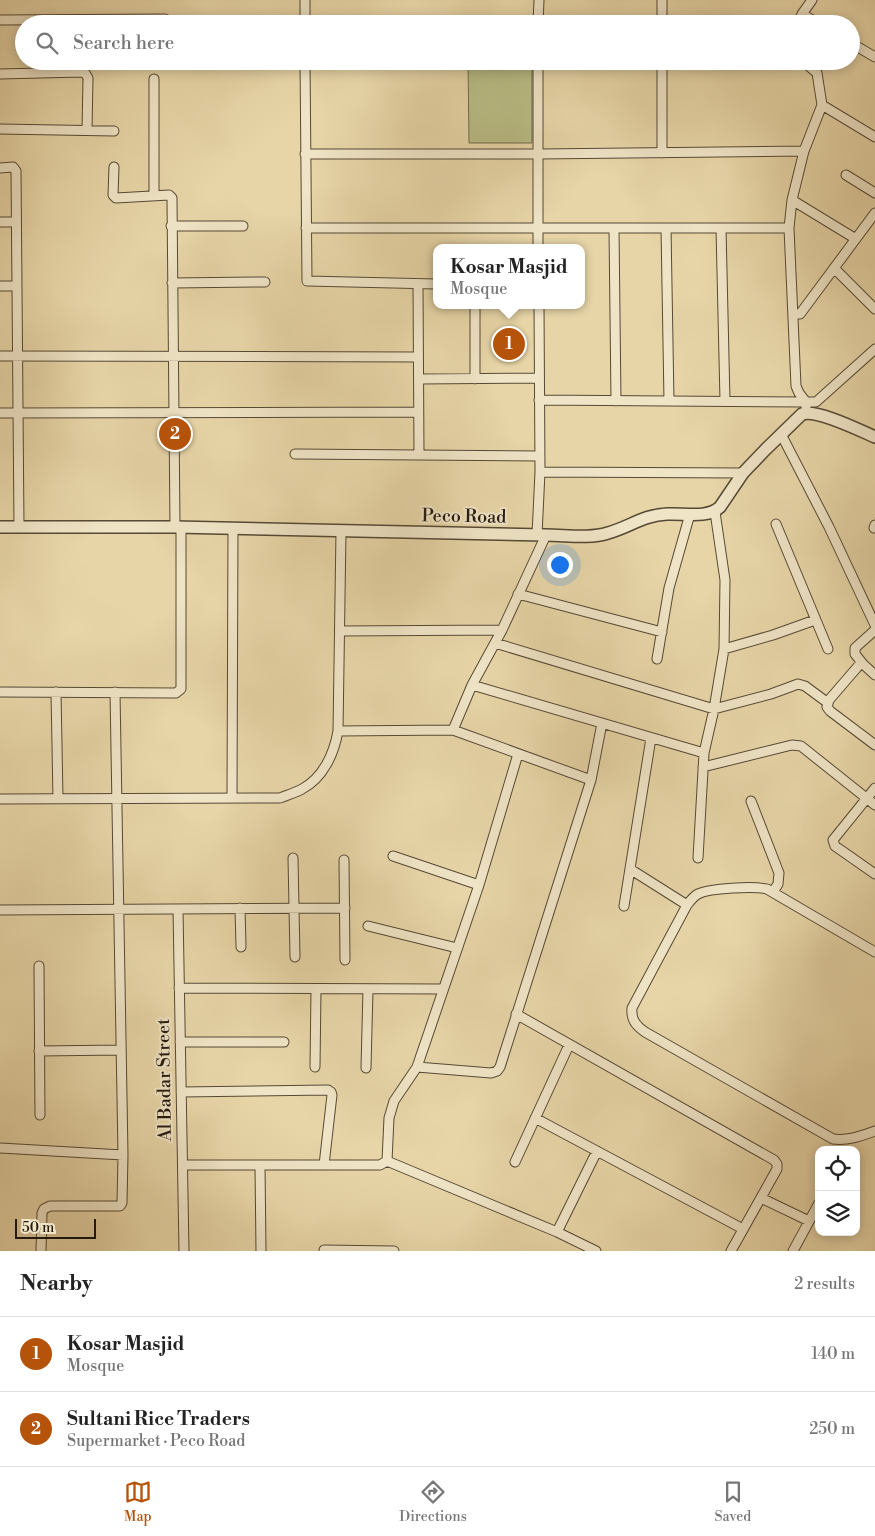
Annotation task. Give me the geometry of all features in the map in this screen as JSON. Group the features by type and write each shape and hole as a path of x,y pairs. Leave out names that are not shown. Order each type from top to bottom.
{"street":[{"path":"305,0 305,15"},
{"path":"538,0 538,15"},
{"path":"662,0 662,15"},
{"path":"802,14 812,0"},
{"path":"0,20 15,20"},
{"path":"860,48 875,57"},
{"path":"305,70 307,281 433,284"},
{"path":"538,70 538,244"},
{"path":"662,70 662,153"},
{"path":"806,407 796,386 789,228 792,200 804,151 822,105 817,73 814,70"},
{"path":"0,74 86,73 88,78 87,130"},
{"path":"154,79 154,195"},
{"path":"822,105 875,136"},
{"path":"0,129 114,131"},
{"path":"305,154 804,151"},
{"path":"0,168 12,167 16,171 19,413 18,527"},
{"path":"1,692 176,693 181,689 174,413 172,198 169,194 116,198 113,194 114,167"},
{"path":"846,175 875,193"},
{"path":"792,200 856,239"},
{"path":"793,314 800,314 875,213"},
{"path":"0,222 16,222"},
{"path":"171,226 243,226"},
{"path":"306,228 789,228"},
{"path":"666,228 669,401"},
{"path":"721,228 725,401"},
{"path":"614,229 616,401"},
{"path":"834,268 875,309"},
{"path":"172,283 265,282"},
{"path":"418,284 419,455"},
{"path":"0,286 17,286"},
{"path":"475,309 475,378"},
{"path":"453,730 472,685 502,630 541,535 539,309"},
{"path":"698,858 704,753 714,709 724,649 725,580 715,512 743,473 806,407 816,402 875,350"},
{"path":"0,356 418,357"},
{"path":"419,378 539,378"},
{"path":"539,400 725,401 806,407 819,415 875,437"},
{"path":"0,413 418,412"},
{"path":"782,434 829,527 875,625"},
{"path":"295,454 540,456"},
{"path":"540,472 743,473"},
{"name":"Peco Road","path":"0,527 178,527 541,535 606,534 643,518 655,515 715,512"},
{"path":"657,659 669,588 690,514"},
{"path":"776,524 828,649"},
{"path":"232,798 233,528"},
{"path":"0,799 280,798 308,786 332,756 338,732 341,531"},
{"path":"518,594 662,632"},
{"path":"724,649 773,635 815,620"},
{"path":"340,631 502,630"},
{"path":"875,630 855,648 855,654 875,675"},
{"path":"495,643 714,709 771,694 798,684 806,686 828,704"},
{"path":"863,664 858,666 829,700 828,709 875,745"},
{"path":"472,685 704,753"},
{"path":"56,692 58,799"},
{"path":"41,1251 42,1212 44,1209 50,1206 120,1206 122,1203 123,1155 115,692"},
{"path":"417,1067 491,1072 497,1071 500,1067 591,780 602,723"},
{"path":"338,732 453,730 591,780"},
{"path":"624,906 651,738"},
{"path":"703,767 796,745 800,746 875,805"},
{"path":"387,1161 389,1118 394,1101 417,1067 479,885 518,754"},
{"path":"875,788 834,838 833,842 835,846 875,874"},
{"path":"752,802 779,873 778,884 773,892"},
{"path":"393,856 479,885"},
{"path":"293,858 295,957"},
{"path":"344,860 345,960"},
{"path":"630,869 686,905"},
{"path":"875,952 773,892 758,887 706,892 698,894 686,905 632,1008 634,1022 639,1028 833,1140 855,1138 875,1131"},
{"path":"240,908 241,947"},
{"path":"0,910 345,908"},
{"name":"Al Badar Street","path":"178,909 184,1251"},
{"path":"368,926 457,948"},
{"path":"38,966 40,1115"},
{"path":"178,988 443,989"},
{"path":"315,1067 316,988"},
{"path":"366,1068 368,989"},
{"path":"516,1014 774,1160 777,1164 777,1170 731,1251"},
{"path":"180,1042 284,1042"},
{"path":"515,1162 570,1045"},
{"path":"38,1051 121,1050"},
{"path":"181,1092 328,1090 332,1095 324,1165"},
{"path":"535,1118 743,1229"},
{"path":"0,1148 123,1155"},
{"path":"557,1232 597,1151"},
{"path":"182,1165 380,1165 387,1161"},
{"path":"387,1161 557,1232 596,1251"},
{"path":"260,1165 261,1251"},
{"path":"760,1198 809,1221"},
{"path":"793,1251 815,1210"},
{"path":"324,1250 394,1251"}],"green space":[{"path":"468,70 532,70 532,143 469,143"}],"place":[{"name":"Kosar Masjid","path":"509,344"},
{"name":"Sultani Rice Traders","path":"175,434"}]}
